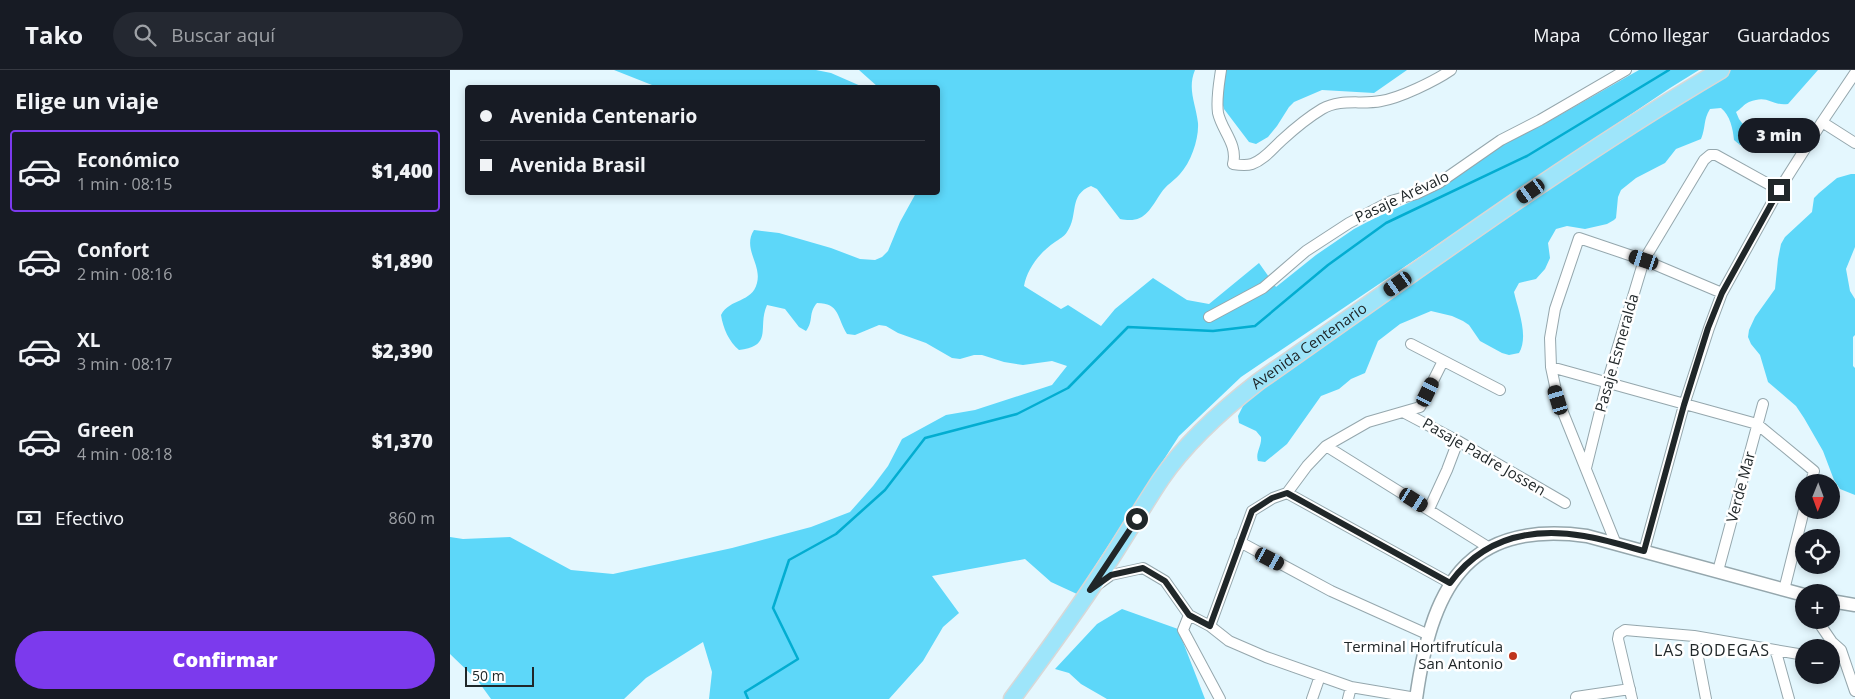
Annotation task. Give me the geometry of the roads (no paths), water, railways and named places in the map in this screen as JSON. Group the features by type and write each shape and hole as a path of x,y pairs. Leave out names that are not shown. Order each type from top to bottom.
{"main road":[{"name":"Avenida Centenario","path":"1012,699 1090,590 1129,532 1161,479 1203,430 1238,397 1552,176 1720,70"}],"street":[{"path":"1221,70 1218,104 1220,121 1234,149 1233,164 1246,165 1253,164 1268,154 1297,127 1328,106 1345,102 1386,100 1430,82 1451,70"},
{"name":"Pasaje Arévalo","path":"1209,317 1263,288 1306,251 1349,223 1392,201 1416,194 1439,182 1501,140 1540,120 1626,70"},
{"path":"1644,551 1684,405 1708,328 1722,293 1779,190 1855,73"},
{"path":"1822,122 1855,143"},
{"name":"Pasaje Esmeralda","path":"1586,468 1607,383 1644,260 1704,160 1710,155 1716,155 1779,190"},
{"path":"1616,544 1558,400 1551,367 1550,338 1555,309 1579,238 1644,260 1722,293"},
{"path":"1411,344 1500,390"},
{"path":"1210,626 1252,511 1272,498 1287,493 1306,466 1326,446 1368,422 1420,407 1443,361"},
{"path":"1551,367 1757,424 1814,471 1813,474"},
{"name":"Verde Mar","path":"1718,571 1763,404"},
{"name":"Pasaje Padre Jossen","path":"1403,412 1458,441 1565,503"},
{"path":"1429,509 1458,441"},
{"path":"1326,446 1488,547"},
{"path":"1287,493 1450,583"},
{"path":"1784,590 1802,519"},
{"path":"1090,590 1111,575 1143,568 1165,581 1189,615 1210,626 1229,640 1266,656 1351,687 1416,699 1421,666 1429,635 1450,583 1468,562 1488,547 1525,536 1555,533 1587,536 1718,571 1795,594"},
{"path":"1240,542 1331,591 1429,635"},
{"path":"1840,603 1855,605"},
{"path":"1189,615 1183,630 1220,699"},
{"path":"1576,697 1631,694 1618,639 1622,631 1628,629 1694,636 1795,654"},
{"path":"1694,636 1706,699"},
{"path":"1840,650 1855,691"},
{"path":"1776,652 1789,699"},
{"path":"1312,699 1320,676"},
{"path":"1348,699 1351,687"}],"waterway":[{"path":"748,699 745,692 798,659 773,608 789,560 836,534 885,490 925,438 1017,414 1068,388 1128,327 1213,331 1255,326 1328,265 1386,223 1527,156 1669,70"}],"place":[{"name":"Terminal Hortifrutícula San Antonio","path":"1513,656"}],"district":[{"name":"LAS BODEGAS","path":"1712,650"}]}
